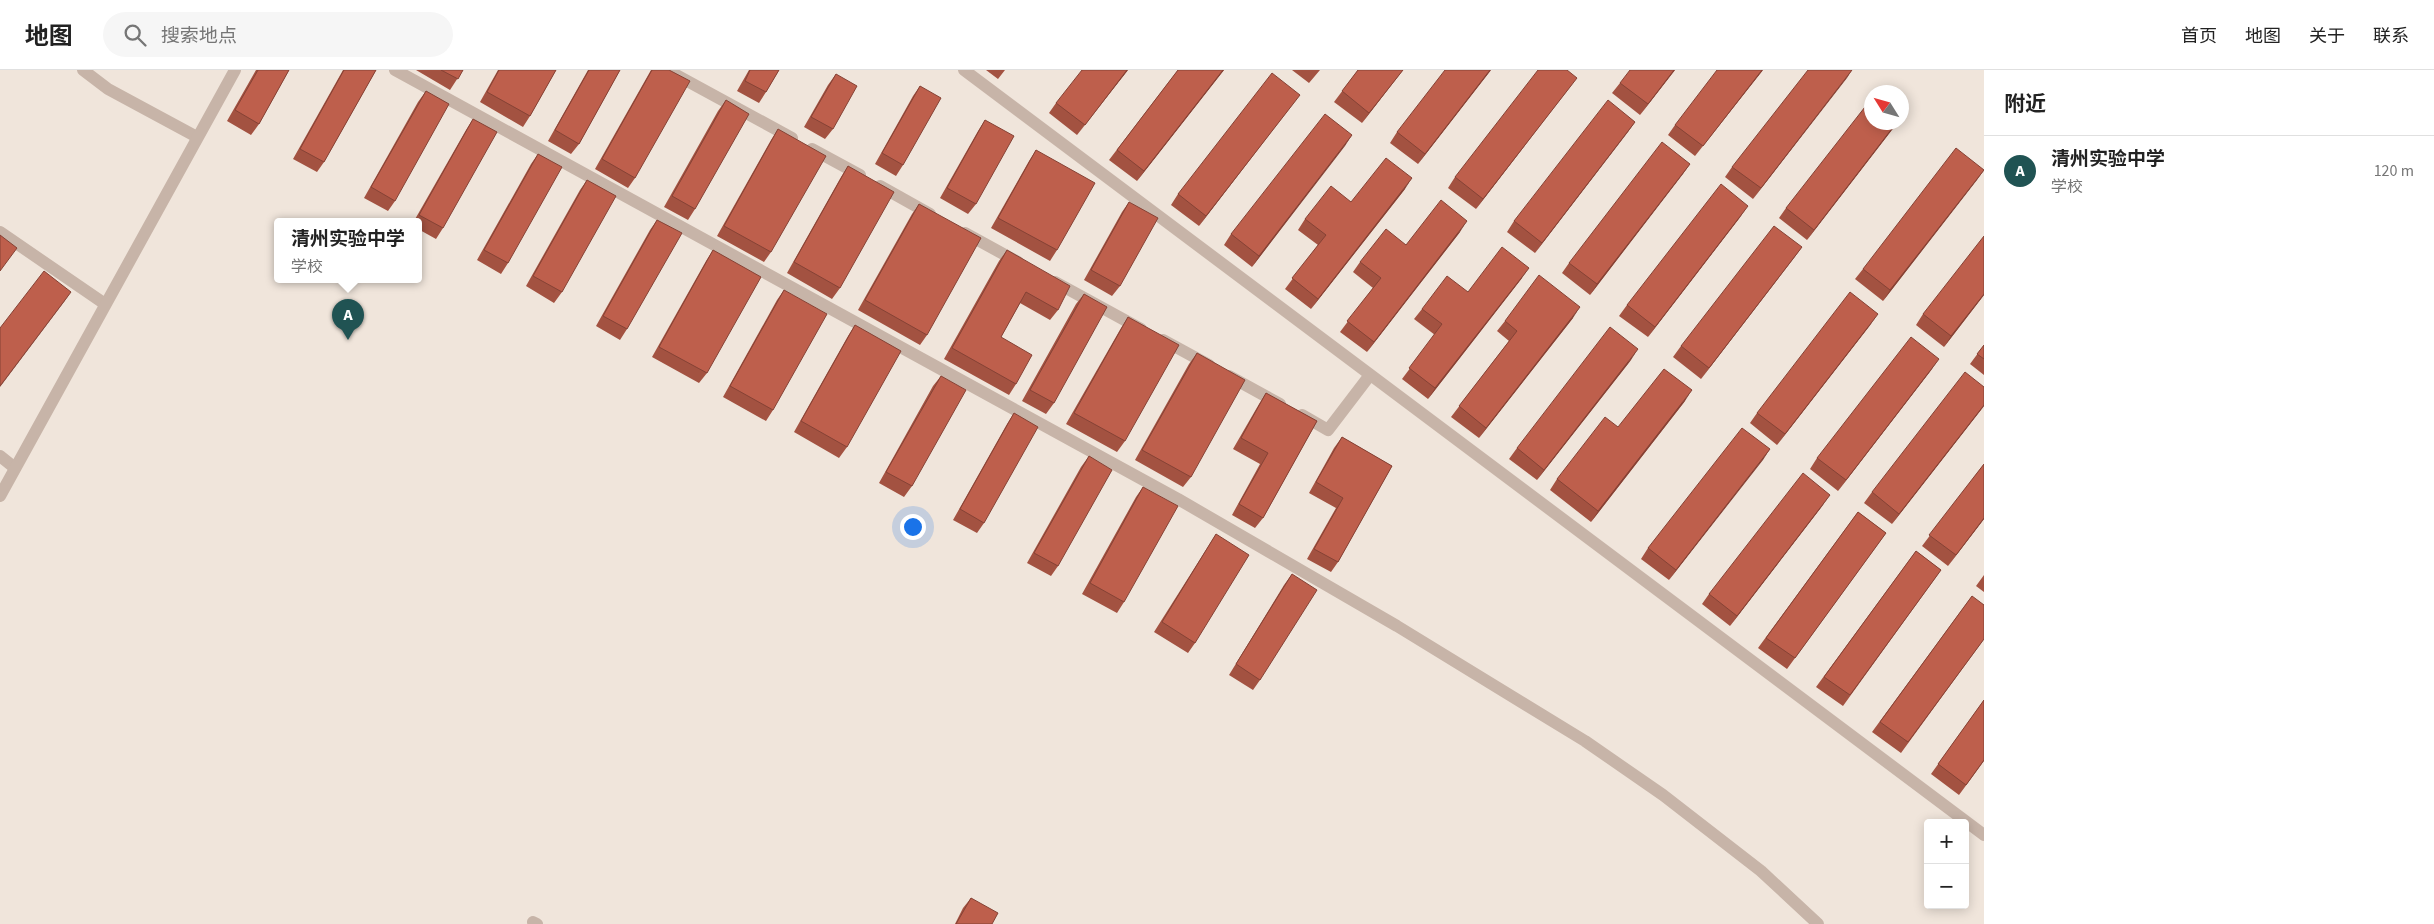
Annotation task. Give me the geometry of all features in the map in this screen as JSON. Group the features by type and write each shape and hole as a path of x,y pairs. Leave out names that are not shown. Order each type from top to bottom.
{"street":[{"path":"83,70 108,89 197,137"},
{"path":"0,496 235,70"},
{"path":"395,70 1170,495 1397,626 1585,741 1663,795 1761,871 1818,924"},
{"path":"667,70 938,218"},
{"path":"964,70 1984,835"},
{"path":"955,227 1025,266"},
{"path":"0,232 105,304"},
{"path":"1043,275 1328,430 1370,375"},
{"path":"0,456 15,468"}],"building":[{"path":"258,70 289,70 259,124 235,110"},
{"path":"344,70 376,70 324,162 300,149"},
{"path":"441,70 463,70 458,79"},
{"path":"499,70 556,70 530,116 487,92"},
{"path":"589,70 620,70 579,144 555,130"},
{"path":"652,70 669,70 690,81 635,178 602,159"},
{"path":"750,70 779,70 766,92 745,81"},
{"path":"1082,70 1127,70 1085,125 1056,103"},
{"path":"1178,70 1223,70 1144,171 1117,150"},
{"path":"1358,70 1403,70 1369,113 1342,91"},
{"path":"1445,70 1490,70 1425,154 1397,132"},
{"path":"1538,70 1567,70 1577,78 1483,199 1455,177"},
{"path":"1630,70 1674,70 1648,104 1620,83"},
{"path":"1717,70 1762,70 1703,146 1675,125"},
{"path":"1808,70 1852,70 1761,188 1732,167"},
{"path":"1272,73 1300,95 1206,216 1178,194"},
{"path":"836,74 857,86 833,129 811,117"},
{"path":"920,86 941,98 903,165 882,153"},
{"path":"426,91 449,104 395,201 371,187"},
{"path":"726,100 749,114 695,209 672,196"},
{"path":"1608,100 1635,122 1542,243 1514,221"},
{"path":"1864,108 1864,130 1891,130 1814,230 1786,208"},
{"path":"1325,114 1352,135 1259,256 1231,234"},
{"path":"473,119 497,132 443,228 419,215"},
{"path":"985,120 1014,136 976,204 947,188"},
{"path":"778,129 826,156 771,252 724,226"},
{"path":"1662,142 1690,164 1597,284 1569,263"},
{"path":"1956,148 1984,170 1890,290 1863,269"},
{"path":"1036,150 1095,183 1057,250 998,218"},
{"path":"538,154 562,167 508,263 484,250"},
{"path":"1386,158 1412,178 1318,299 1292,278 1326,235 1305,219 1331,186 1351,202"},
{"path":"848,166 894,192 840,288 794,262"},
{"path":"587,180 616,196 562,292 533,276"},
{"path":"1721,184 1748,206 1655,327 1627,305"},
{"path":"1441,200 1467,221 1374,342 1347,321 1381,278 1360,262 1386,229 1406,245"},
{"path":"1129,202 1158,218 1120,286 1091,270"},
{"path":"919,204 981,238 927,335 865,300"},
{"path":"657,220 682,233 627,329 603,316"},
{"path":"1774,226 1802,247 1709,368 1681,346"},
{"path":"0,235 17,248 0,271"},
{"path":"1984,236 1984,294 1951,336 1923,314"},
{"path":"1502,247 1529,268 1435,388 1409,368 1442,324 1422,309 1447,276 1468,292"},
{"path":"713,250 761,277 707,373 659,347"},
{"path":"1007,250 1070,286 1058,310 1026,292 1001,337 1032,355 1016,384 952,348"},
{"path":"44,271 71,292 0,386 0,328"},
{"path":"1539,275 1580,307 1486,428 1459,406 1517,331 1505,321"},
{"path":"784,290 827,314 773,410 730,386"},
{"path":"1850,292 1878,314 1785,434 1757,413"},
{"path":"1084,294 1107,307 1054,403 1030,390"},
{"path":"1128,317 1179,345 1125,441 1074,413"},
{"path":"855,325 901,351 847,447 801,421"},
{"path":"1610,327 1638,349 1544,470 1517,448"},
{"path":"1911,337 1939,359 1846,480 1817,458"},
{"path":"1984,345 1984,359 1977,354"},
{"path":"1197,353 1245,380 1191,477 1142,450"},
{"path":"1664,369 1692,390 1598,511 1557,479 1605,417 1618,427"},
{"path":"1965,372 1984,387 1984,405 1899,514 1872,492"},
{"path":"941,376 966,390 912,486 886,472"},
{"path":"1266,393 1317,421 1263,518 1239,504 1268,453 1241,438"},
{"path":"1014,413 1038,427 984,523 960,509"},
{"path":"1742,428 1770,449 1676,570 1648,548"},
{"path":"1342,437 1392,466 1338,562 1314,549 1343,498 1316,482"},
{"path":"1089,456 1112,470 1058,566 1034,553"},
{"path":"1984,464 1984,518 1956,555 1929,535"},
{"path":"1803,473 1830,495 1737,616 1709,594"},
{"path":"1143,487 1178,506 1124,602 1090,583"},
{"path":"1858,512 1886,533 1795,658 1766,638"},
{"path":"1216,534 1249,555 1195,643 1162,622"},
{"path":"1916,551 1941,570 1850,695 1824,677"},
{"path":"1292,574 1317,590 1260,680 1236,664"},
{"path":"1972,596 1984,605 1984,639 1908,742 1880,722"},
{"path":"1984,700 1984,760 1966,785 1938,764"},
{"path":"971,898 998,913 992,924 956,924"}],"place":[{"name":"清州实验中学","path":"348,340"}]}
